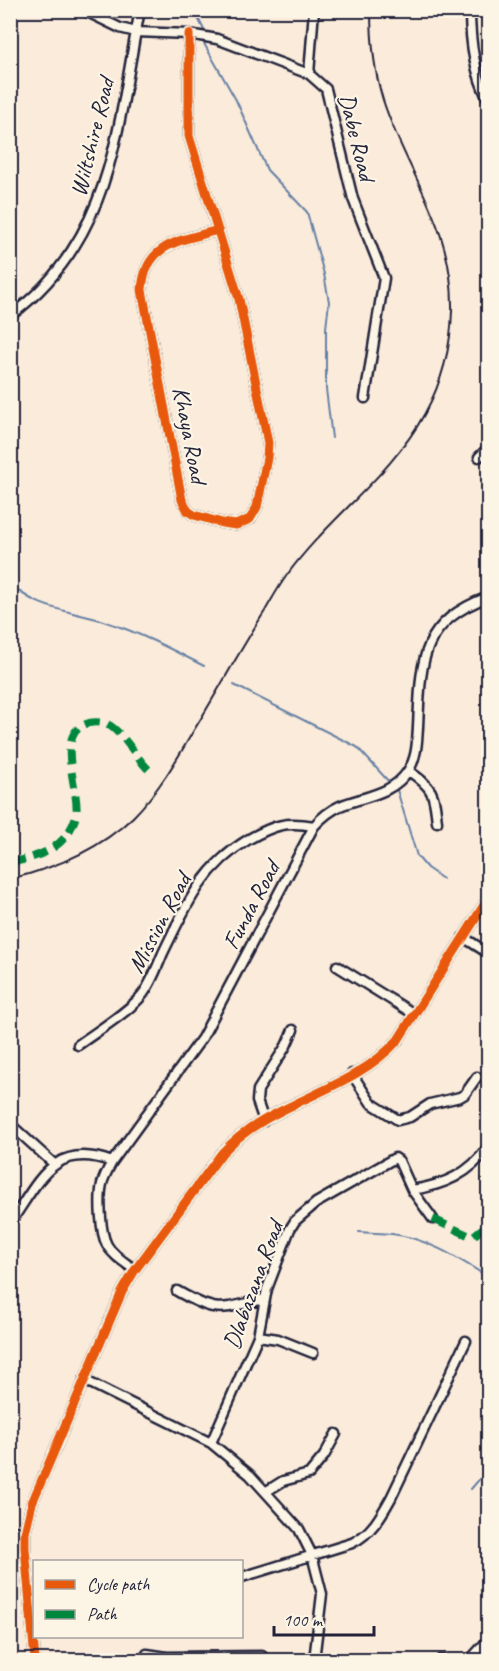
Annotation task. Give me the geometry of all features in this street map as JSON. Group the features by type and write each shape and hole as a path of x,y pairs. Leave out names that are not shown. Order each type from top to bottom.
{"street":[{"name":"Dabe Road","path":"83,10 120,28 136,32 189,34 217,39 309,74 320,82 329,97 353,199 384,278 366,393"},
{"name":"Wiltshire Road","path":"10,316 33,298 60,270 96,207 110,167 140,10"},
{"path":"309,74 314,10"},
{"path":"470,10 477,74 489,99"},
{"name":"Khaya Road","path":"189,34 189,136 239,298 268,443 255,512 250,519 236,525 194,515 188,511 182,500 142,290 146,267 159,251 182,240 218,230"},
{"path":"480,457 489,448"},
{"path":"437,822 434,796 425,783 409,771 417,748 423,666 428,647 438,630 462,608 489,597"},
{"name":"Funda Road","path":"135,1270 114,1254 103,1234 102,1183 112,1162 202,1038 314,826 329,812 339,807 387,790 409,771"},
{"name":"Mission Road","path":"78,1045 141,997 187,903 210,869 222,858 271,827 296,823 314,826"},
{"path":"35,1660 25,1566 25,1533 32,1503 84,1380 135,1270 222,1153 239,1136 352,1074 388,1051 489,899"},
{"path":"464,938 489,953"},
{"path":"337,966 414,1014"},
{"path":"264,1121 257,1101 258,1090 286,1046 293,1030"},
{"path":"352,1074 371,1103 398,1120 410,1117 430,1104 460,1097 465,1094 477,1077"},
{"path":"10,1124 54,1164"},
{"path":"433,1219 412,1190 429,1187 467,1171 489,1147"},
{"path":"10,1223 54,1164 78,1156 98,1157 112,1162"},
{"name":"Dlabazana Road","path":"211,1443 258,1336 264,1299 290,1229 299,1217 316,1203 395,1158 399,1161 412,1190"},
{"path":"177,1291 195,1302 218,1309 264,1299"},
{"path":"258,1336 278,1339 313,1353"},
{"path":"243,1577 359,1540 367,1534 382,1514 466,1341"},
{"path":"84,1380 211,1443 267,1491 299,1529 312,1555 322,1594 314,1660"},
{"path":"267,1491 283,1481 309,1474 324,1456 336,1434"},
{"path":"10,1530 25,1533"},
{"path":"470,1660 489,1640"},
{"path":"147,1654 167,1659 262,1656"}],"waterway":[{"path":"194,10 204,30"},
{"path":"202,40 236,100 267,170 307,212 329,302 326,328 326,389 332,438"},
{"path":"10,582 19,591 41,604 129,630 204,666"},
{"path":"234,685 357,747 390,783"},
{"path":"397,790 417,856 427,868 443,879"},
{"path":"359,1232 392,1234 418,1240 442,1250 488,1277"},
{"path":"471,1489 488,1469"}],"railway":[{"path":"10,879 60,863 91,848 120,829 142,807 159,787 173,765 287,575 322,534 395,457 425,413 436,389 450,337 451,280 437,226 383,100 374,56 371,10"}],"marked path":[{"path":"10,863 31,858 49,850 57,845 70,830 77,809 70,752 72,739 78,729 89,723 107,724 118,733 150,771"},
{"path":"433,1219 472,1237 488,1224"}],"cycle path":[{"path":"189,34 189,136 239,299 268,443 257,507 250,519 236,525 194,515 188,511 182,500 142,290 145,274 157,253 178,241 191,237 204,234 218,230"},
{"path":"33,1638 25,1548 25,1533 32,1503 122,1292 135,1270 222,1153 241,1135 286,1108 357,1073 379,1058 398,1040 488,899"},
{"path":"33,1638 35,1660"}]}
